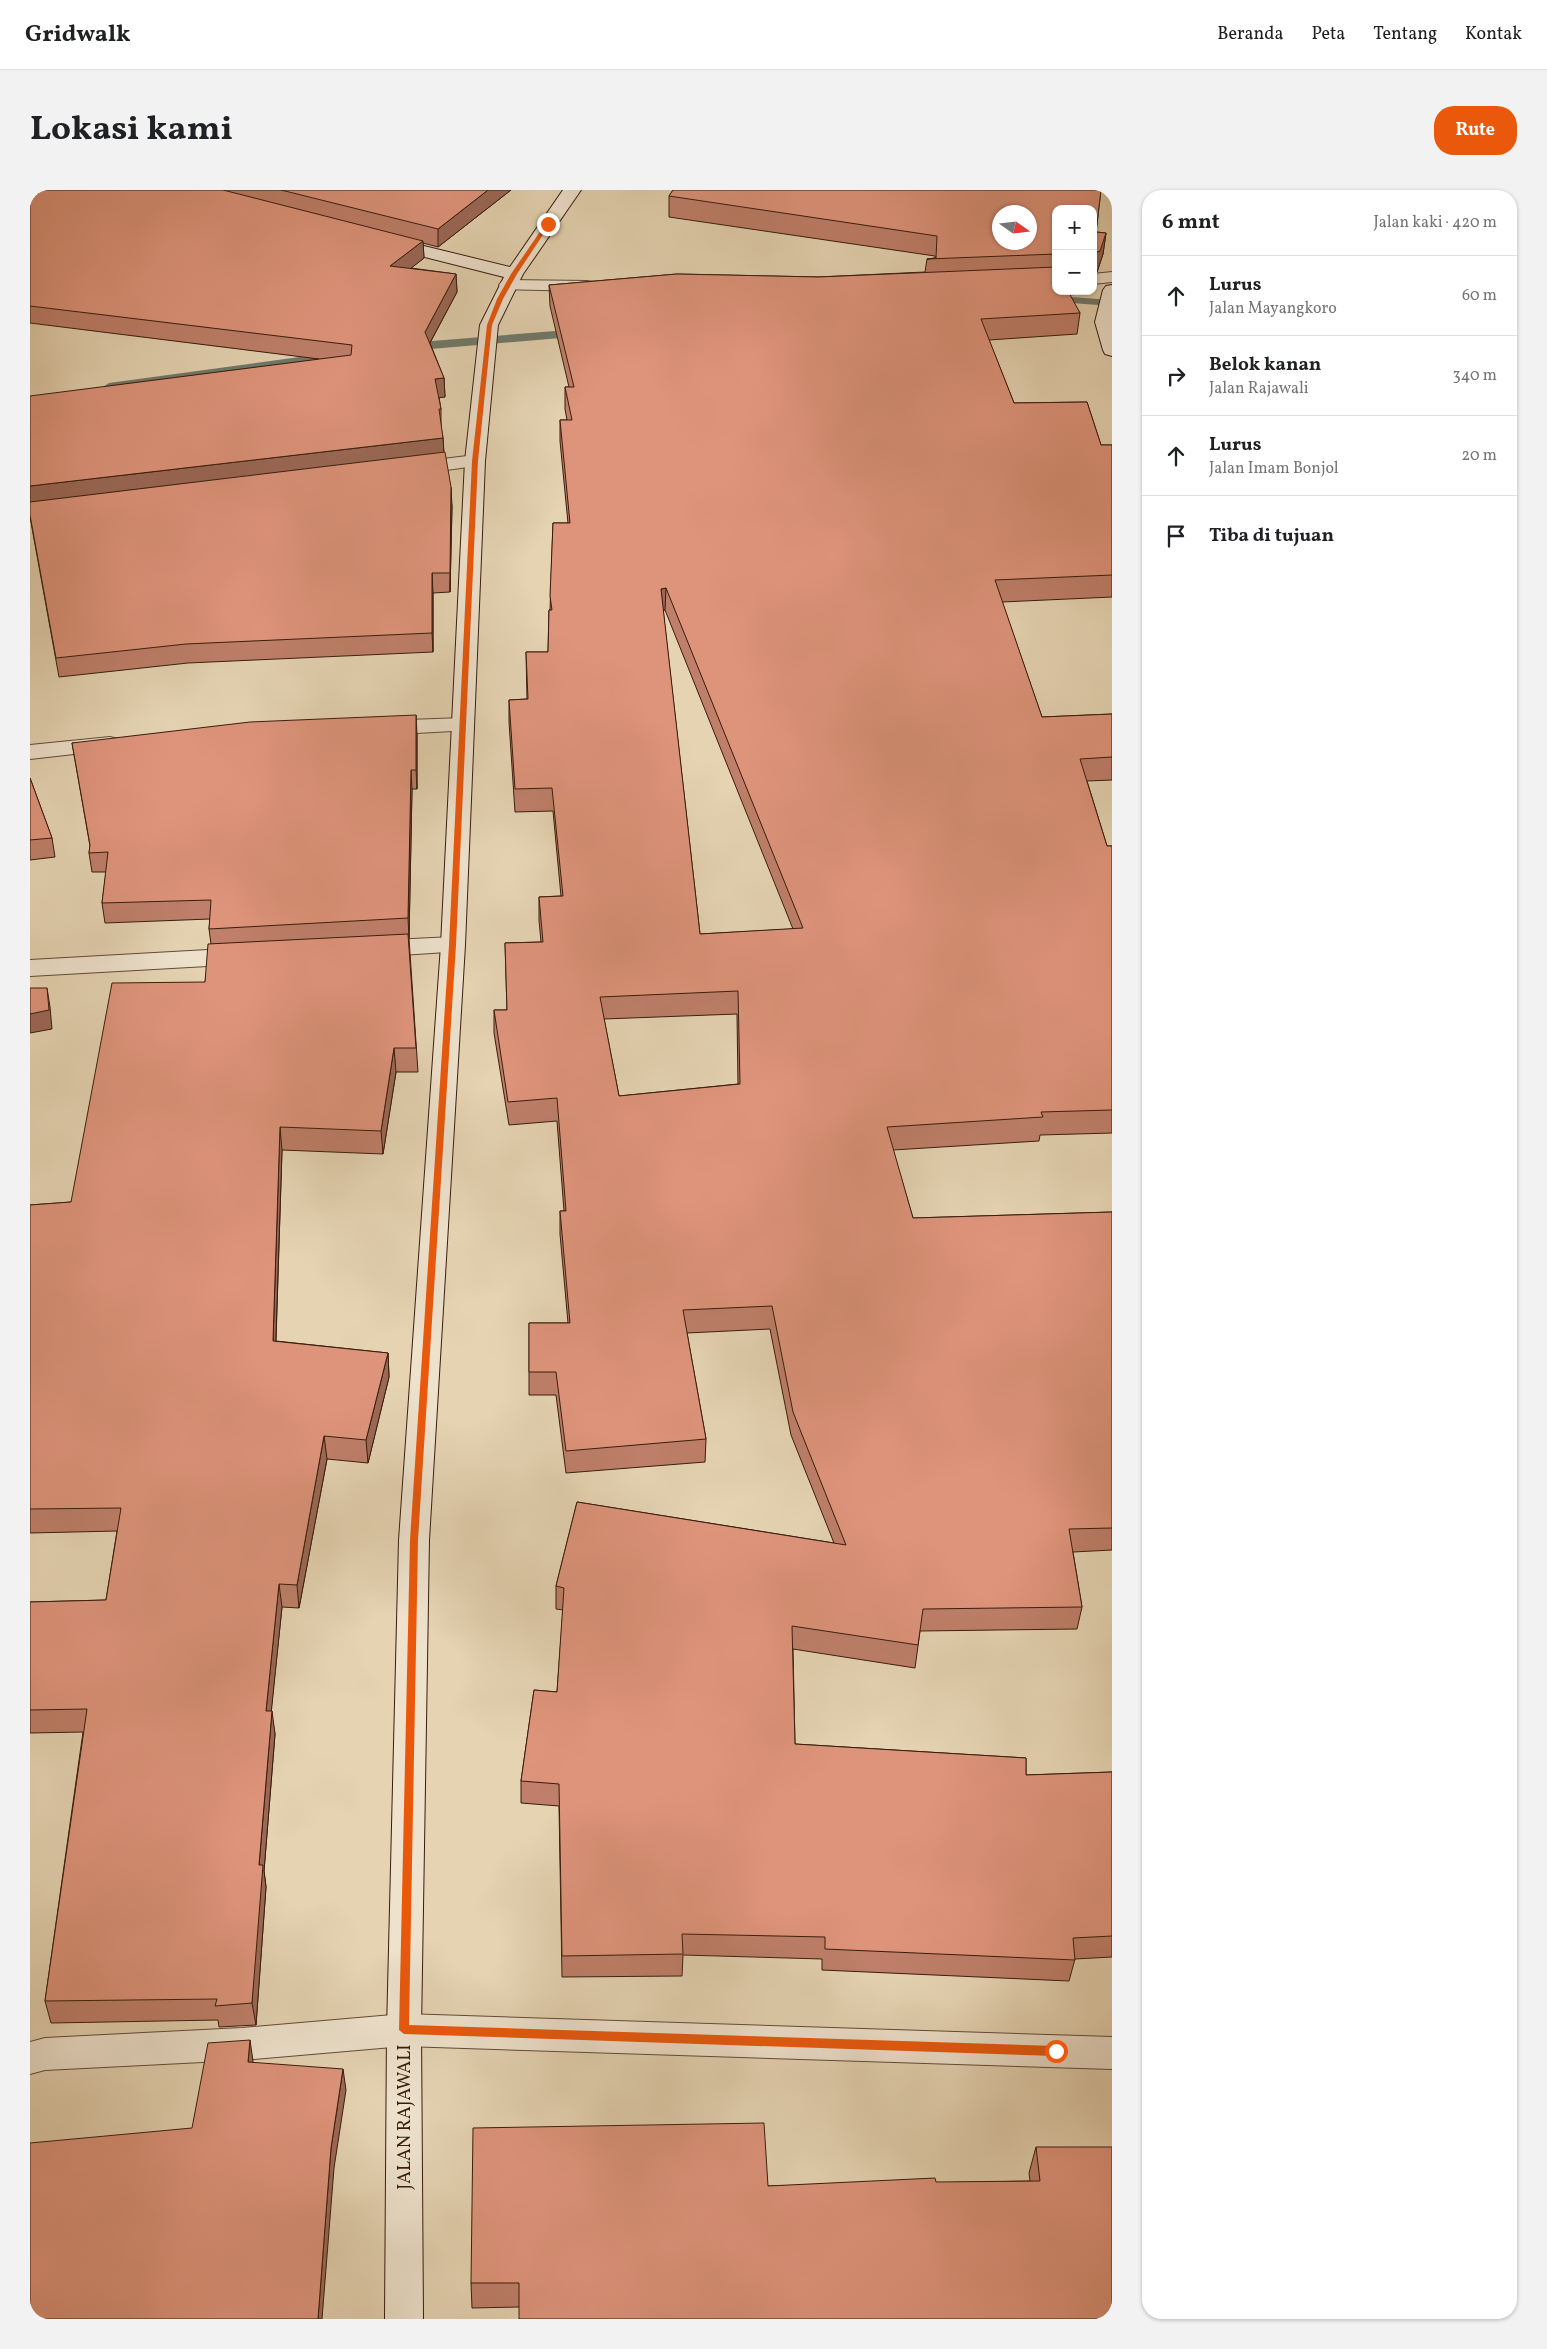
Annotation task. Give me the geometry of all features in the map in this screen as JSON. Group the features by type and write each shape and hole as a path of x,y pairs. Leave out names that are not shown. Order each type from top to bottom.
{"main road":[{"name":"JALAN RAJAWALI","path":"404,2319 404,2030 414,1540 452,945 475,461 490,325 511,279 572,190"},
{"path":"370,237 511,279 608,287"},
{"path":"1097,279 1112,278"},
{"path":"1112,290 1104,322 1112,350"},
{"path":"388,471 475,461"},
{"path":"364,729 463,725"},
{"path":"30,752 127,743"},
{"path":"346,950 452,945"},
{"path":"30,968 268,954"},
{"path":"30,2058 46,2054 242,2044 404,2030 1112,2053"}],"building":[{"path":"30,190 223,190 423,241 390,266 456,274 425,332 444,378 435,379 441,409 439,409 443,438 30,486 30,396 351,355 352,345 30,306"},
{"path":"281,190 488,190 438,229"},
{"path":"673,190 1101,190 1097,224 1097,205 1052,205 1052,254 927,259 936,258 937,236 669,196"},
{"path":"1097,232 1106,233 1100,251 1097,252"},
{"path":"1052,267 1052,295 1070,295 1080,313 981,319 1014,403 1087,402 1101,445 1112,445 1112,575 995,580 1042,717 1112,714 1112,757 1080,759 1107,846 1112,846 1112,1110 1041,1112 1043,1117 887,1127 913,1218 1112,1212 1112,1528 1069,1529 1082,1607 923,1609 918,1645 792,1626 795,1744 1026,1758 1026,1775 1112,1772 1112,1936 1073,1938 1075,1960 825,1949 825,1937 682,1934 683,1954 562,1956 559,1784 521,1781 534,1690 557,1692 564,1588 556,1586 577,1502 846,1545 793,1412 772,1306 683,1310 706,1439 566,1451 556,1372 529,1372 529,1323 570,1323 560,1211 566,1211 557,1098 508,1102 494,1010 507,1010 505,943 543,942 539,897 563,896 552,788 515,789 509,700 528,699 526,652 548,652 549,610 552,610 550,596 553,523 570,523 560,420 572,420 565,387 574,387 549,285 677,274 818,277","holes":["666,588 803,928 700,934 661,589","738,991 740,1084 619,1096 600,997"]},
{"path":"445,452 451,487 450,573 432,573 432,633 186,644 56,658 30,515 30,502"},
{"path":"416,715 416,770 411,770 408,918 209,929 211,900 102,903 108,852 89,853 90,845 72,743 250,722"},
{"path":"30,778 52,838 30,840"},
{"path":"408,934 416,1048 394,1048 381,1131 280,1127 273,1341 388,1353 366,1440 324,1436 297,1585 279,1584 266,1711 272,1711 259,1865 263,1865 252,2003 215,2006 217,1999 45,2001 87,1709 30,1710 30,1602 106,1600 121,1508 30,1509 30,1205 71,1202 112,983 205,982 208,944"},
{"path":"30,988 47,988 49,1010 30,1014"},
{"path":"250,2040 248,2062 343,2069 331,2148 318,2319 30,2319 30,2143 192,2128 208,2043"},
{"path":"764,2123 768,2186 935,2178 936,2182 1040,2181 1036,2147 1112,2147 1112,2319 519,2319 519,2283 471,2283 473,2128"}],"waterway":[{"path":"1050,302 1071,300 1112,303"},
{"path":"407,347 580,333"},
{"path":"109,387 336,356"}],"route":[{"path":"548,224 514,274 500,299 490,325 475,461 452,945 414,1540 404,2030 1056,2051"}]}
